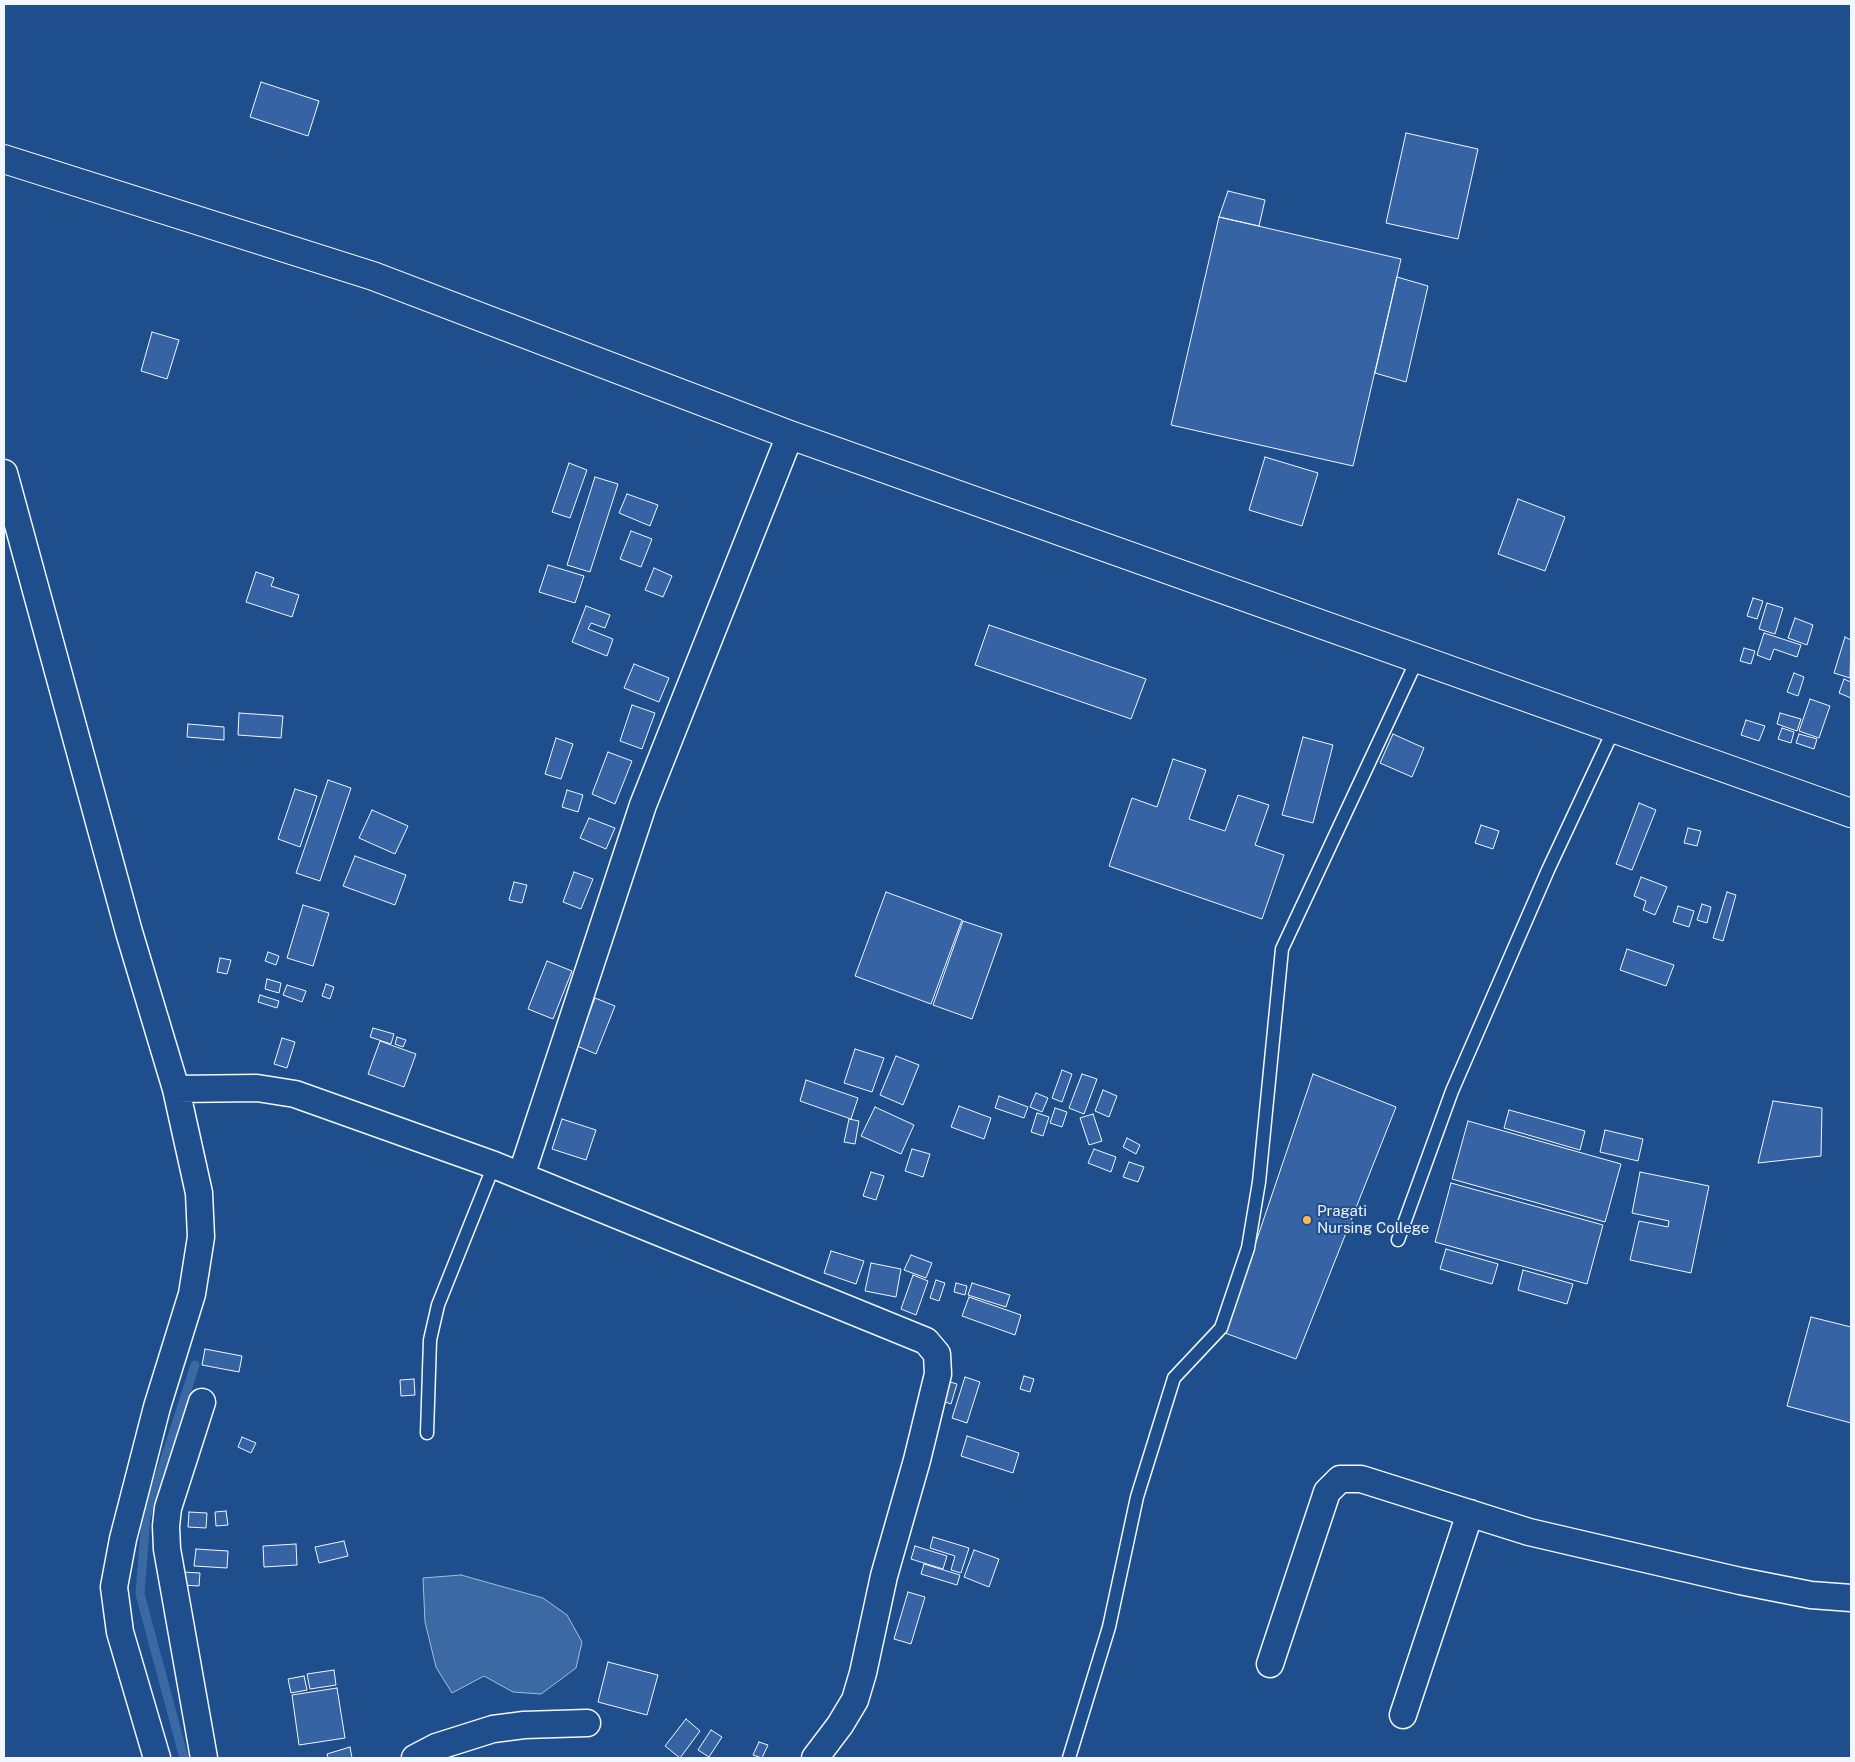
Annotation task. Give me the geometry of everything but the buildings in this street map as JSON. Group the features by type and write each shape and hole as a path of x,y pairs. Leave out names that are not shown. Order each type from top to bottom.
{"highway":[{"path":"4,159 373,276 790,435 1417,660 1851,813"}],"street":[{"path":"521,1176 643,805 790,435"},
{"path":"4,473 129,932 176,1089 199,1192 201,1237 192,1294 157,1407 123,1539 114,1587 120,1632 157,1758"},
{"path":"176,1089 258,1088 295,1094 494,1165 926,1341 937,1354 938,1374 917,1460 884,1576 864,1674 855,1700 840,1725 815,1758"},
{"path":"202,1402 168,1508 166,1526 168,1549 204,1758"},
{"path":"1270,1664 1327,1492 1340,1479 1361,1479 1530,1532 1740,1581 1812,1595 1851,1598"},
{"path":"1403,1715 1470,1513"},
{"path":"415,1758 436,1747 493,1729 587,1723"}],"lane":[{"path":"1069,1758 1109,1627 1137,1497 1174,1378 1222,1328 1248,1248 1259,1182 1282,949 1417,660"},
{"path":"1398,1240 1452,1091 1548,870 1614,729"},
{"path":"427,1433 430,1340 438,1305 494,1165"}],"water":[{"path":"461,1575 543,1598 567,1615 582,1642 576,1668 541,1694 513,1692 484,1676 452,1693 436,1667 425,1622 423,1578"}],"waterway":[{"path":"184,1758 140,1594 146,1518 195,1365"}],"place":[{"name":"Pragati Nursing College","path":"1307,1220"}]}
